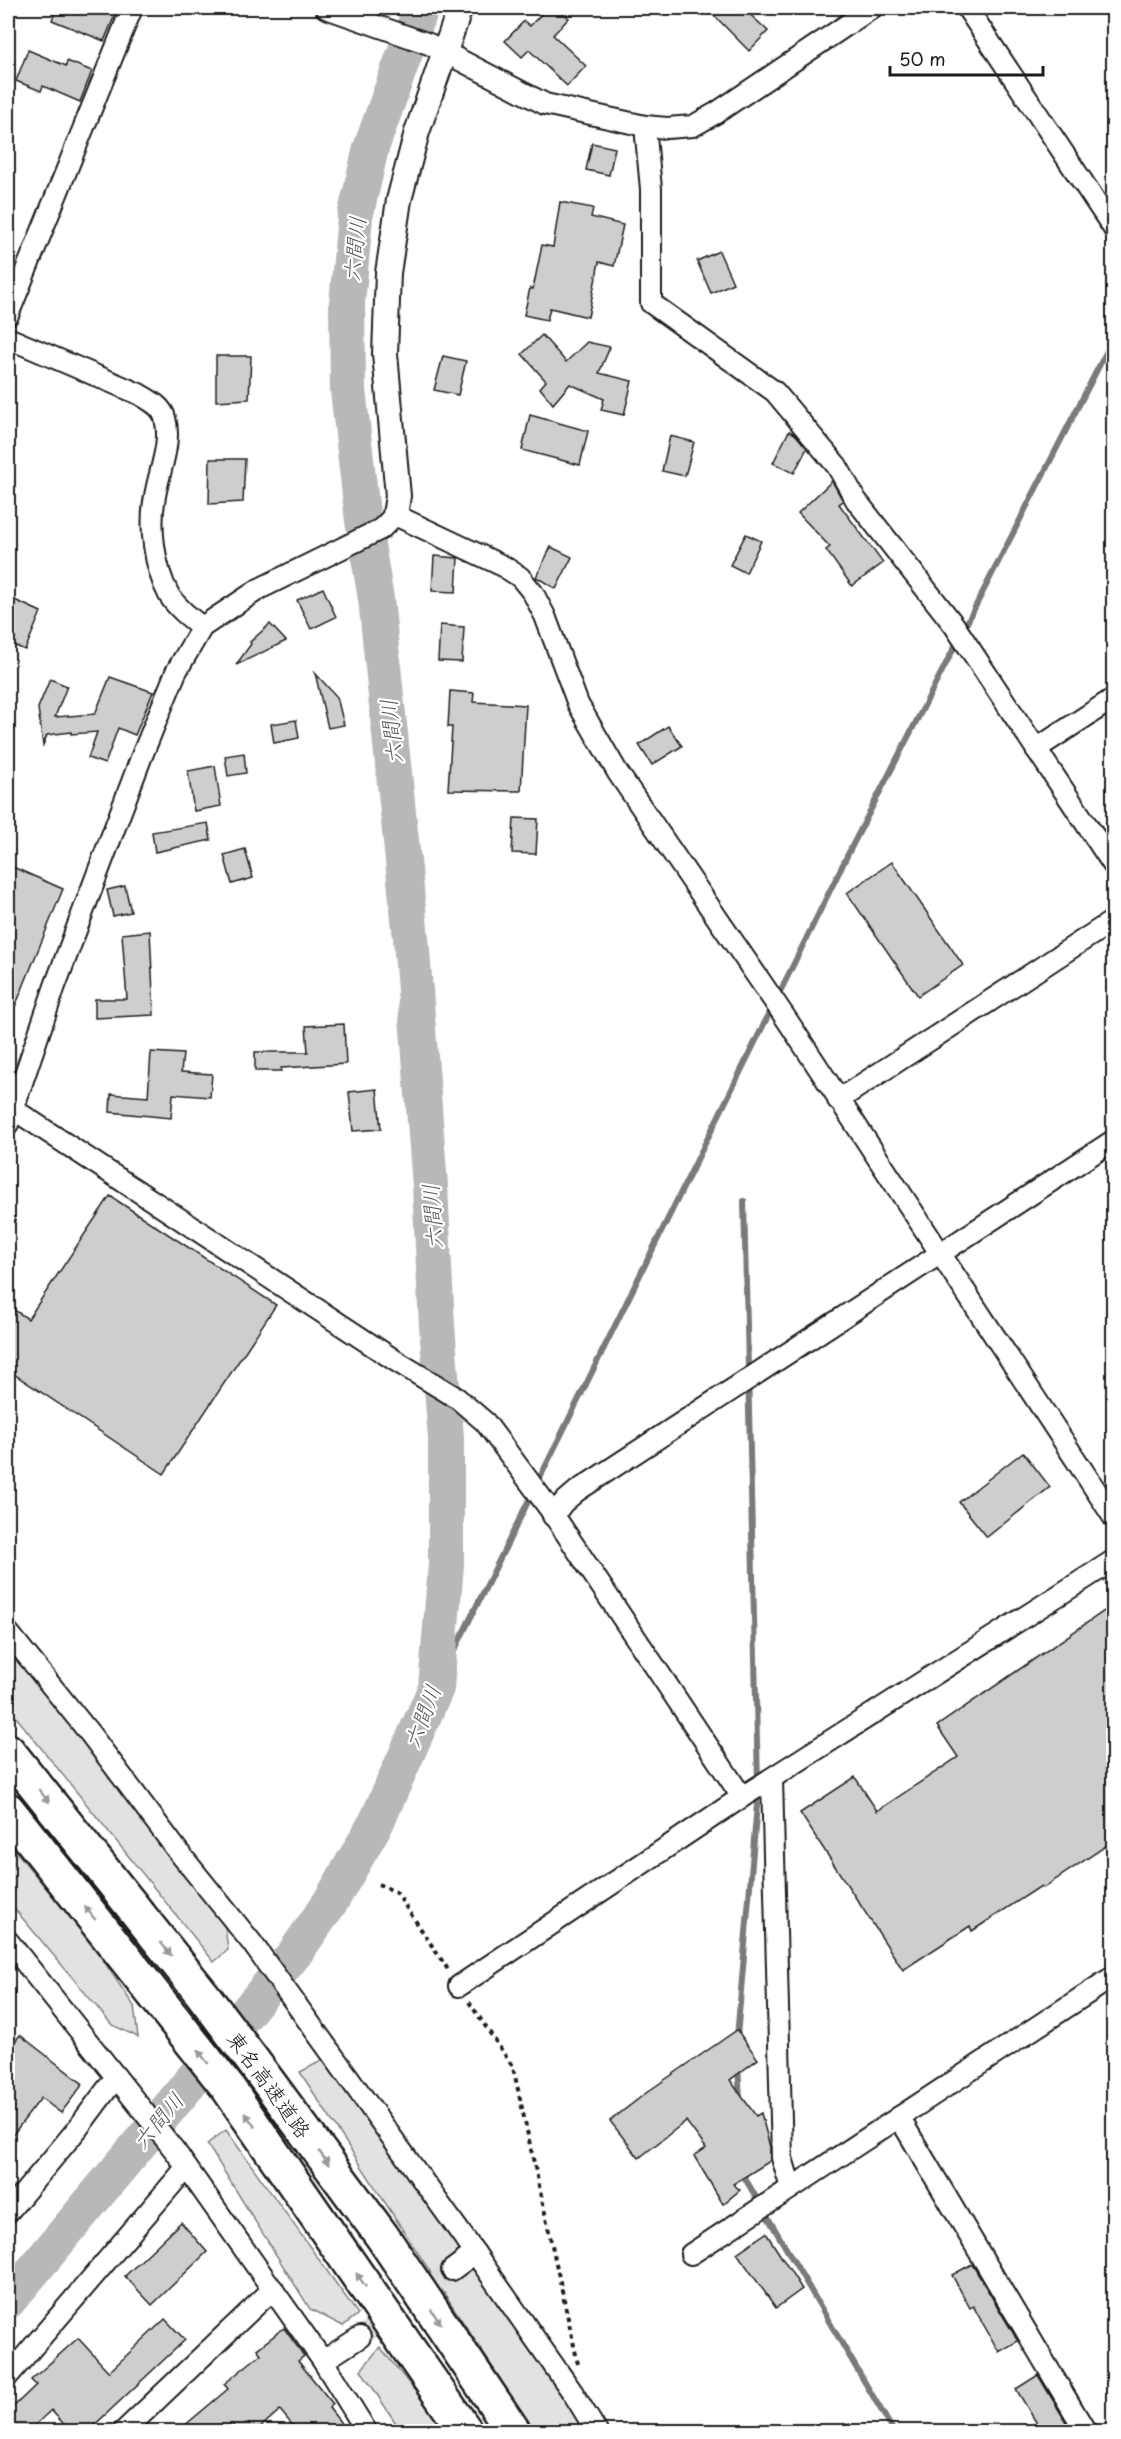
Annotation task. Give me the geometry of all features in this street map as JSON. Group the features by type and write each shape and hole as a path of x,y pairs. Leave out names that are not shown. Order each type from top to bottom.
{"highway":[{"name":"東名高速道路","path":"8,1750 252,2060 382,2236 514,2432"},
{"name":"東名高速道路","path":"8,1810 228,2088 466,2432"}],"street":[{"path":"8,315 132,8"},
{"path":"326,8 388,28 436,48 545,104 645,126 667,128 693,126 716,113 872,8"},
{"path":"460,8 436,48 399,200 388,273 385,354 398,496 388,522 354,544 260,589 202,627 176,672 141,758 55,986 10,1116 457,1398 486,1422 551,1512 742,1797"},
{"path":"967,8 1113,229"},
{"path":"645,126 651,189 651,303 775,392 837,466 856,500 954,625 1113,866"},
{"path":"8,338 139,394 157,405 165,416 167,434 154,498 154,540 160,571 169,595 183,612 202,627"},
{"path":"388,522 502,566 520,577 533,593 545,616 578,704 618,773 789,1023 1113,1518"},
{"path":"1035,749 1113,699"},
{"path":"838,1100 1113,920"},
{"path":"551,1512 577,1491 1113,1140"},
{"path":"459,1986 742,1797 1113,1560"},
{"path":"8,1632 91,1735 177,1850 252,1944 475,2253 573,2393 597,2432"},
{"path":"772,1779 782,2158 791,2188"},
{"path":"8,1941 175,2151 323,2361 367,2432"},
{"path":"691,2254 1113,1976"},
{"path":"8,2212 78,2128 116,2077"},
{"path":"899,2117 1086,2432"},
{"path":"8,2376 186,2168"},
{"path":"452,2270 475,2253"},
{"path":"123,2432 273,2289"},
{"path":"323,2361 360,2337"}],"path":[{"path":"378,1884 396,1892 513,2067 571,2326 580,2379 573,2393"}],"shaded area":[{"path":"8,1647 110,1768 225,1926 228,1950 214,1962 8,1707"},
{"path":"8,1842 90,1941 134,2006 138,2037 112,2025 8,1901"},
{"path":"325,2059 591,2431 534,2431 300,2072"},
{"path":"226,2130 358,2314 343,2326 310,2309 207,2144"},
{"path":"380,2347 445,2431 401,2431 361,2370"}],"building":[{"path":"57,8 118,8 104,41 52,20"},
{"path":"547,8 558,8 569,18 553,35 586,66 567,86 529,50 522,57 505,41 524,21 530,26"},
{"path":"707,8 743,8 768,31 749,51"},
{"path":"28,50 66,66 67,61 92,71 80,102 43,86 41,91 16,81"},
{"path":"592,143 615,148 609,175 586,170"},
{"path":"560,202 593,208 591,217 623,225 614,266 599,262 588,317 550,308 547,320 524,315 530,288 533,289 542,245 553,247"},
{"path":"719,251 733,283 711,293 697,261"},
{"path":"542,335 566,362 587,342 610,347 599,373 632,381 624,415 601,410 604,399 570,384 553,404 540,388 546,381 522,354"},
{"path":"216,356 251,356 249,399 216,401"},
{"path":"443,356 466,361 458,395 434,390"},
{"path":"530,415 588,431 580,465 522,450"},
{"path":"789,431 795,434 807,448 794,473 773,463"},
{"path":"670,436 694,442 685,476 662,471"},
{"path":"210,459 245,459 243,502 209,504"},
{"path":"832,481 843,501 839,504 883,563 852,586 826,550 830,547 798,513"},
{"path":"746,534 761,541 746,573 730,565"},
{"path":"551,547 572,557 556,589 536,577"},
{"path":"434,556 458,558 456,592 432,591"},
{"path":"323,588 336,617 311,629 297,600"},
{"path":"8,597 41,612 25,650 8,643"},
{"path":"270,624 286,641 236,665 251,644 250,642"},
{"path":"440,625 464,627 462,662 438,661"},
{"path":"315,673 337,697 344,725 328,728"},
{"path":"110,677 153,692 135,735 118,728 105,764 88,758 97,732 47,735 43,745 38,708 50,679 67,686 55,717 95,714"},
{"path":"450,691 474,693 473,702 526,705 521,791 448,790 452,727 448,727"},
{"path":"296,720 299,738 274,743 271,724"},
{"path":"668,726 682,746 652,765 639,745"},
{"path":"244,753 246,773 228,776 225,756"},
{"path":"215,766 221,806 194,811 188,771"},
{"path":"514,818 538,819 536,854 512,853"},
{"path":"208,823 211,840 155,852 152,832"},
{"path":"245,849 253,878 232,884 224,855"},
{"path":"892,862 963,965 918,996 847,893"},
{"path":"8,865 63,889 8,1024"},
{"path":"125,886 131,912 113,916 107,890"},
{"path":"150,931 154,1015 95,1018 95,999 127,999 122,934"},
{"path":"344,1024 346,1064 281,1068 281,1071 255,1071 255,1052 308,1052 306,1026"},
{"path":"151,1052 183,1054 181,1072 212,1074 210,1097 173,1094 171,1118 110,1112 111,1094 148,1097"},
{"path":"377,1089 381,1129 353,1131 349,1092"},
{"path":"110,1196 276,1305 164,1474 8,1370 8,1306 28,1319"},
{"path":"1023,1452 1050,1487 987,1537 959,1502"},
{"path":"1113,1605 1113,1841 1043,1888 1041,1886 972,1931 970,1926 903,1970 800,1813 855,1777 877,1811 958,1757 937,1726"},
{"path":"737,2030 758,2059 730,2080 756,2116 761,2113 770,2147 770,2161 733,2184 740,2190 723,2204 694,2156 706,2148 686,2121 639,2158 610,2121 650,2090"},
{"path":"20,2035 83,2084 61,2113 41,2098 8,2141 8,2050"},
{"path":"181,2222 207,2252 152,2305 125,2276"},
{"path":"766,2233 802,2289 776,2308 737,2253"},
{"path":"972,2264 1018,2341 999,2352 973,2306 970,2308 952,2275"},
{"path":"165,2319 185,2340 87,2432 71,2432 51,2410 28,2432 8,2432 8,2412 36,2385 31,2380 78,2338 109,2372"},
{"path":"284,2328 304,2356 298,2361 333,2404 329,2408 348,2432 298,2432 280,2410 255,2432 238,2432 232,2424 222,2432 177,2432 228,2389 224,2384 261,2354 257,2349"},
{"path":"1038,2375 1072,2432 1042,2432 1016,2389"}],"waterway":[{"name":"六間川","path":"8,2301 295,1953 331,1901 377,1821 436,1688 446,1564 446,1438 437,1326 430,1186 411,938 376,599 363,521 348,390 347,304 355,217 371,148 421,8"},
{"path":"436,1688 849,852 1114,337"},
{"path":"744,1201 758,1783"},
{"path":"737,2037 758,1793"},
{"path":"738,2065 740,2100"},
{"path":"743,2170 743,2175 894,2432"}],"tunnel":[{"path":"360,2337 452,2270"}]}
